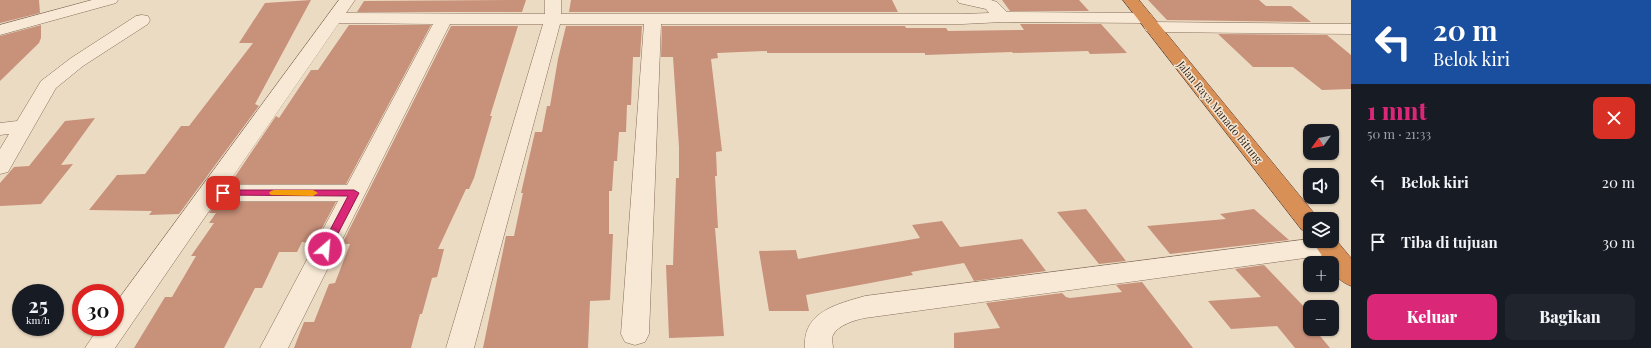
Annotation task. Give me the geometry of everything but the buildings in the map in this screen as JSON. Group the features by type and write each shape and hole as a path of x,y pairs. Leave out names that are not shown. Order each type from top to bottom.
{"highway":[{"name":"Jalan Raya Manado Bitung","path":"1131,0 1303,215"},
{"path":"1328,248 1351,276"}],"street":[{"path":"0,30 110,0"},
{"path":"124,312 347,0"},
{"path":"965,0 994,7 1110,17 1149,23 1351,30"},
{"path":"1095,0 1110,17"},
{"path":"333,18 444,19 553,9 653,19 962,19 994,7"},
{"path":"460,348 553,9"},
{"path":"274,348 444,19"},
{"path":"635,334 653,19"},
{"path":"0,167 22,127 51,82 77,62 142,20"},
{"path":"0,129 22,127"},
{"path":"208,193 354,193"},
{"path":"819,348 817,341 822,328 829,321 844,313 865,308 1303,247"},
{"path":"99,348 107,336"}],"slow traffic":[{"path":"274,193 313,193"}],"route":[{"path":"223,193 354,193 325,249"}]}
